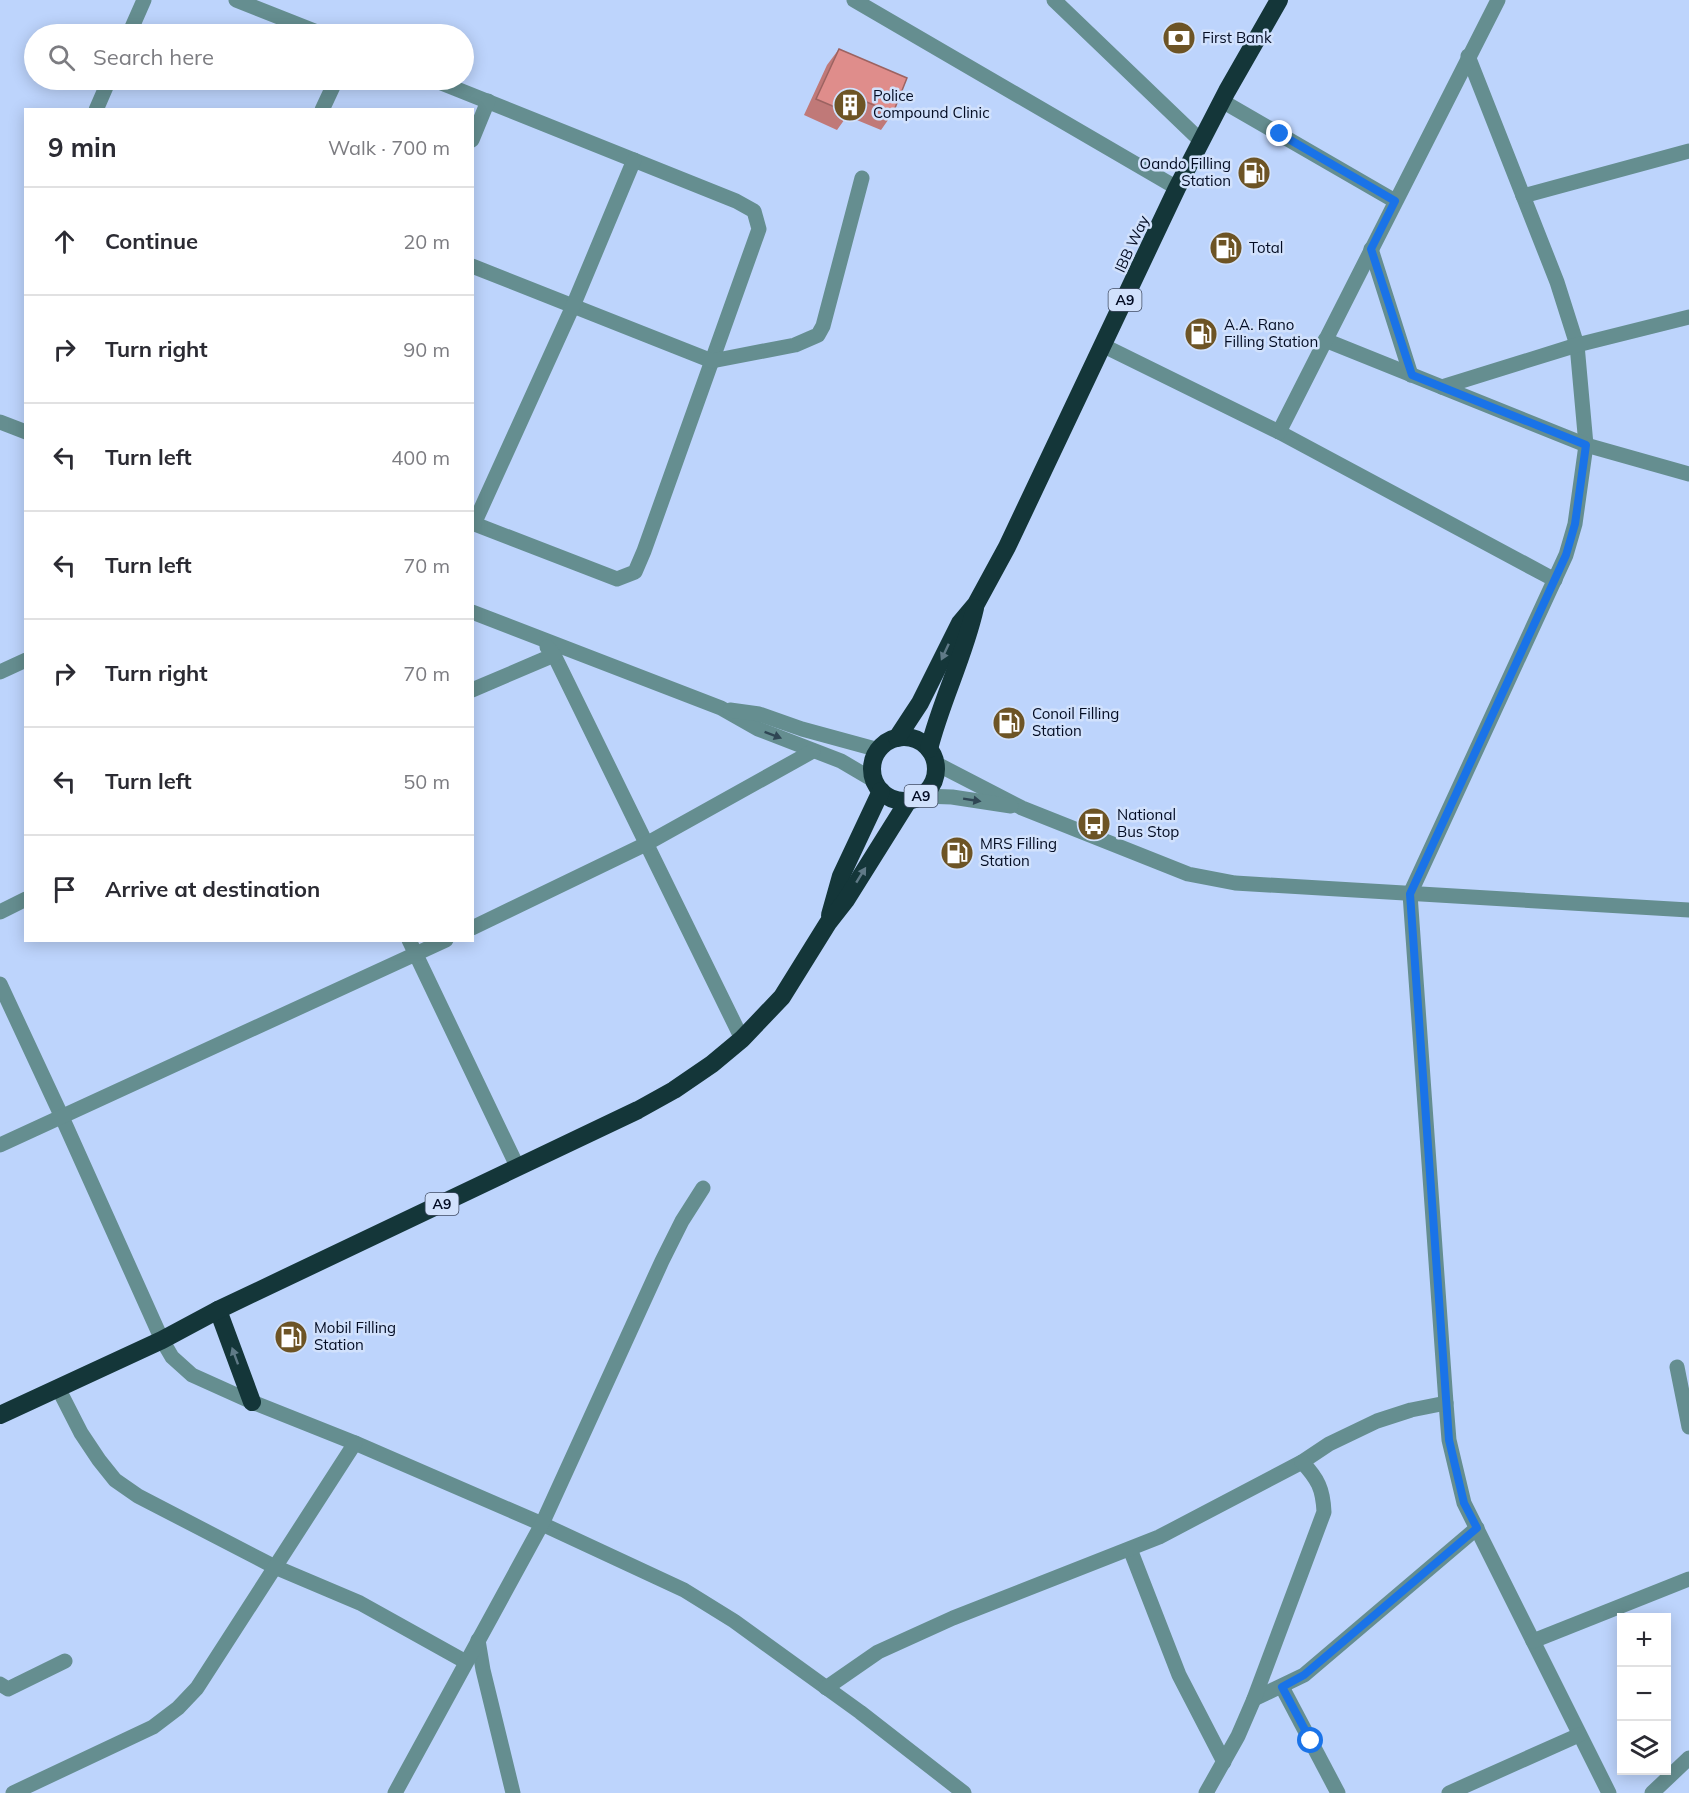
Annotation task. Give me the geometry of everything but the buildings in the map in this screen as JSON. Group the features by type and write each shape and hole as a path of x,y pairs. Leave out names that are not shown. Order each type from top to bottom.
{"highway":[{"name":"IBB Way","path":"976,604 1007,547 1177,188 1222,100 1279,0"},
{"name":"A9","path":"915,798 898,800 878,786 872,770 874,759 887,742 897,738 920,704 960,623 976,604"},
{"name":"A9","path":"1,1411 58,1388 162,1340 218,1310 638,1110 674,1090 742,1040 782,997 828,922 846,900 915,798 933,781 935,776 932,756 933,731 968,639 976,604"},
{"path":"897,738 909,738 920,742 932,756"},
{"name":"A9","path":"828,922 841,876 878,786"},
{"path":"218,1310 252,1402"}],"street":[{"path":"133,24 144,0"},
{"path":"236,0 297,24"},
{"path":"854,0 1177,188"},
{"path":"1054,0 1202,141"},
{"path":"1279,432 1498,0"},
{"path":"1468,56 1557,282 1577,345 1586,445 1575,524 1566,555 1410,894 1449,1440 1464,1503 1609,1793"},
{"path":"97,108 105,90"},
{"path":"323,108 331,90"},
{"path":"460,90 736,201 754,212 759,229 635,572 617,579 474,524"},
{"path":"1222,100 1395,201"},
{"path":"474,135 488,101"},
{"path":"1523,195 1689,151"},
{"path":"474,522 573,306 634,160"},
{"path":"474,267 712,361 795,345 818,335 823,326 862,178"},
{"path":"1371,249 1412,375"},
{"path":"1442,387 1577,345 1689,317"},
{"path":"1325,340 1586,445 1689,474"},
{"path":"1104,346 1279,432 1555,580"},
{"path":"0,422 24,431"},
{"path":"474,613 721,708 758,729 841,761 878,786"},
{"path":"540,640 554,655 742,1040"},
{"path":"474,689 554,655"},
{"path":"0,672 24,661"},
{"path":"721,708 759,714 802,729 879,750"},
{"path":"474,927 646,844 813,750"},
{"path":"932,756 1022,808 1188,874 1235,883 1689,910"},
{"path":"915,798 952,797 1022,808"},
{"path":"0,912 24,900"},
{"path":"410,942 518,1168"},
{"path":"0,1145 61,1115 442,942"},
{"path":"0,984 162,1340 172,1357 192,1375 542,1524 684,1590 734,1621 964,1793"},
{"path":"395,1793 542,1524 662,1261 682,1221 703,1188"},
{"path":"1677,1367 1689,1427"},
{"path":"58,1388 81,1433 115,1480 138,1497 275,1567 360,1603 466,1662"},
{"path":"826,1688 878,1652 952,1618 1159,1537 1302,1462 1329,1444 1377,1421 1411,1410 1446,1403"},
{"path":"14,1793 153,1727 178,1708 197,1688 356,1443"},
{"path":"1206,1793 1238,1736 1254,1699 1324,1512 1323,1493 1314,1474 1302,1462"},
{"path":"1254,1699 1304,1675 1477,1528"},
{"path":"1130,1549 1179,1675 1224,1762"},
{"path":"1533,1641 1689,1579"},
{"path":"478,1640 483,1670 513,1793"},
{"path":"0,1684 8,1689 65,1661"},
{"path":"1282,1687 1338,1793"},
{"path":"1449,1793 1579,1735"},
{"path":"1652,1793 1689,1758"}],"place":[{"name":"First Bank","path":"1179,38"},
{"name":"Police Compound Clinic","path":"850,105"},
{"name":"Oando Filling Station","path":"1254,173"},
{"name":"Total","path":"1226,248"},
{"name":"A.A. Rano Filling Station","path":"1201,334"},
{"name":"Conoil Filling Station","path":"1009,723"},
{"name":"National Bus Stop","path":"1094,824"},
{"name":"MRS Filling Station","path":"957,853"},
{"name":"Mobil Filling Station","path":"291,1337"}],"route":[{"path":"1280,134 1395,201 1371,249 1412,375 1586,445 1575,524 1566,555 1410,894 1449,1440 1464,1503 1477,1528 1304,1675 1282,1687 1311,1741"}]}
